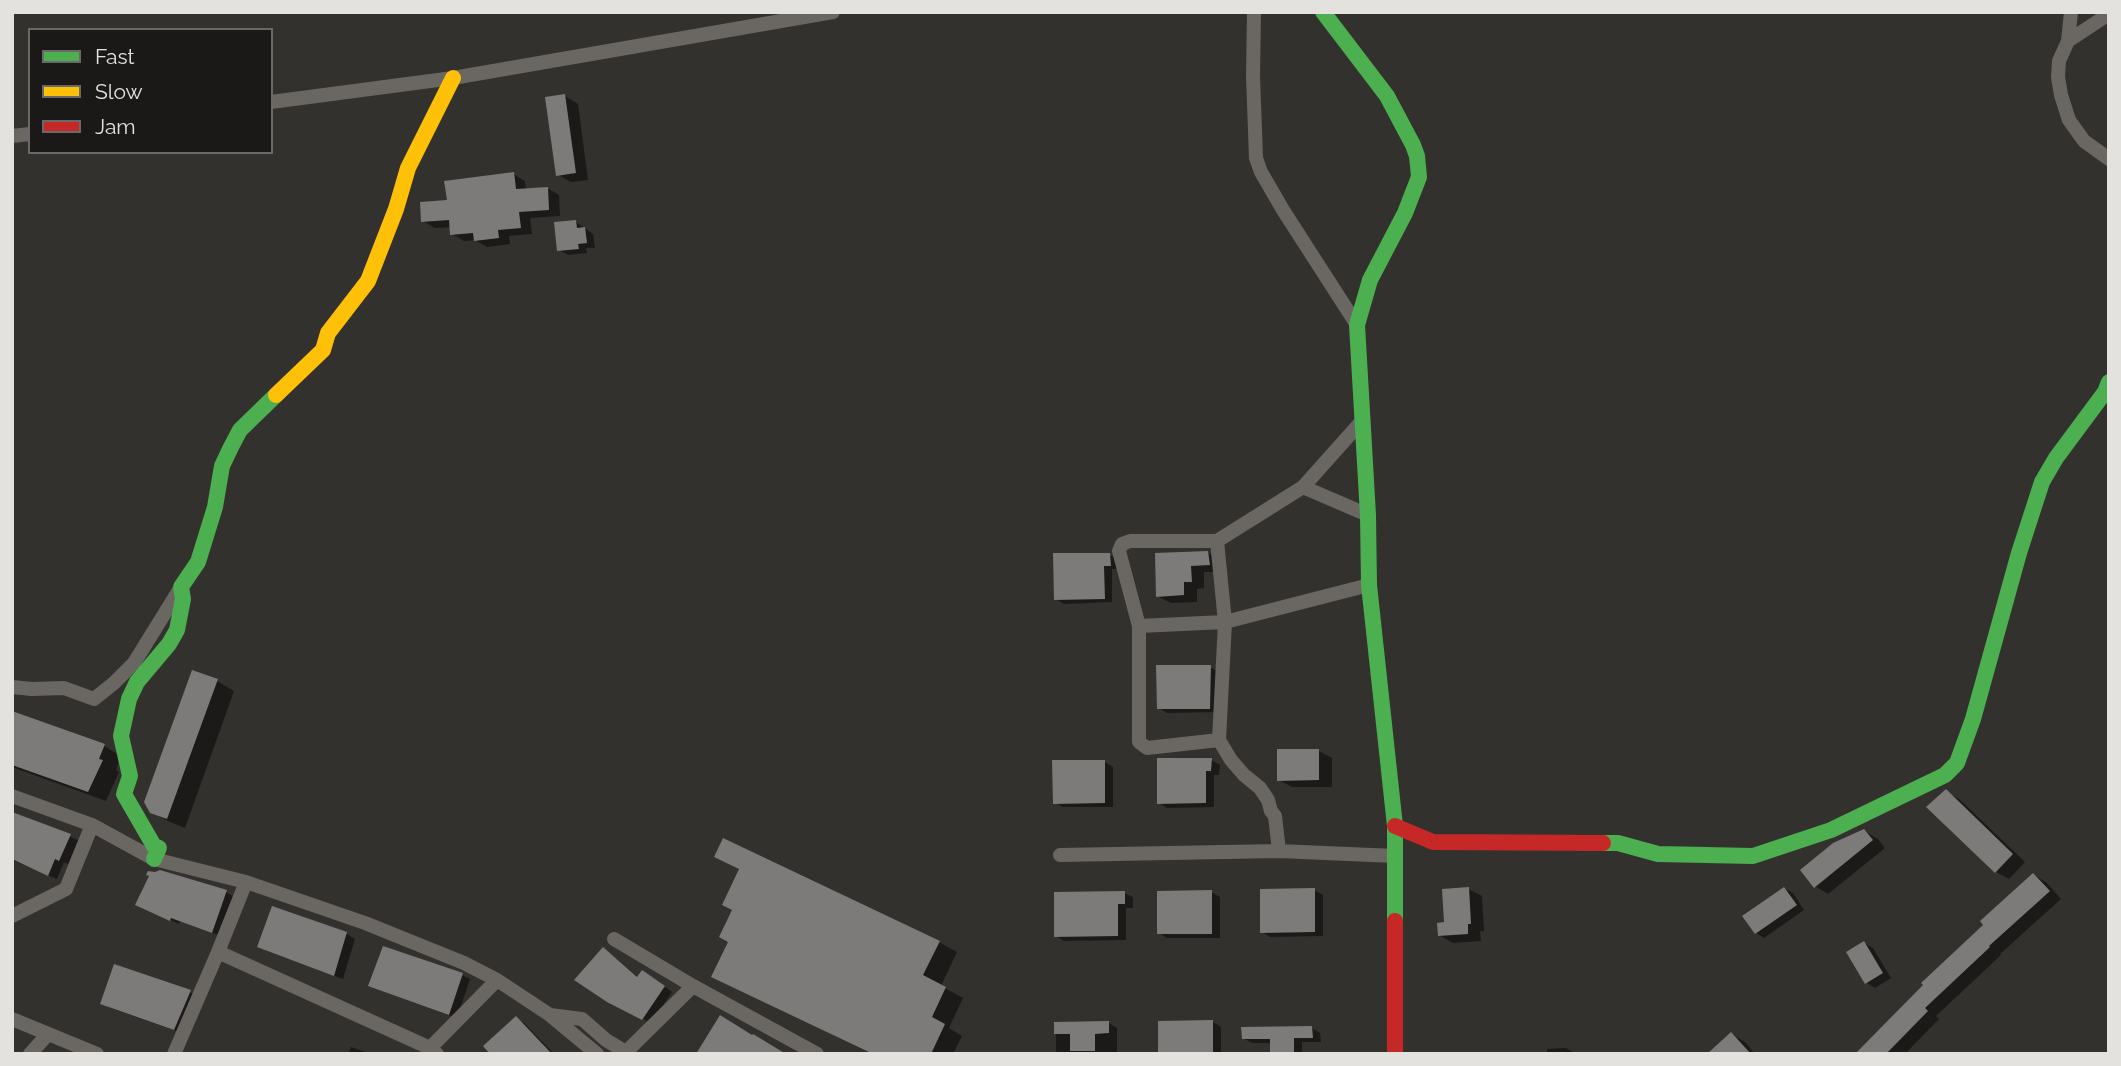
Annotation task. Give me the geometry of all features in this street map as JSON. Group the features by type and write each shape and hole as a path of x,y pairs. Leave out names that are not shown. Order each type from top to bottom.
{"street":[{"path":"273,102 453,78 832,12"},
{"path":"1254,12 1256,158 1283,210 1357,325"},
{"path":"1324,12 1387,96 1417,156 1419,177 1405,213 1370,280 1357,325 1369,585 1395,826 1395,1054"},
{"path":"2071,12 2068,41 2059,61 2061,95 2069,120 2084,141 2109,159"},
{"path":"2068,41 2109,14"},
{"path":"12,687 64,688 94,699 134,663 198,562 215,507 222,466 240,430 323,350 328,333 368,281 396,209 408,168 453,78"},
{"path":"1395,826 1433,842 1618,843 1657,854 1753,856 1831,830 1945,775 1957,763 1973,719 2019,553 2042,482 2056,458 2105,392 2109,382"},
{"path":"1219,740 1147,748 1139,742 1139,626 1119,551 1122,544 1130,541 1217,541 1303,487 1362,421"},
{"path":"1303,487 1367,515"},
{"path":"1217,541 1225,622 1219,740 1231,760 1260,788 1268,800 1275,816 1279,851"},
{"path":"1139,626 1225,622 1369,585"},
{"path":"154,859 159,848 155,846 124,794 130,776 121,736 129,698 139,680 169,645 177,630 183,599 181,586"},
{"path":"114,683 139,680"},
{"path":"12,796 92,825 154,859 246,882 365,923 464,963 497,979 550,1015 597,1054"},
{"path":"12,916 66,889 92,825"},
{"path":"1060,855 1279,851 1395,856"},
{"path":"174,1054 246,882"},
{"path":"614,939 817,1054"},
{"path":"218,952 434,1051 497,979"},
{"path":"550,1015 582,1019 606,1040 628,1053 693,986"},
{"path":"12,1019 97,1054"},
{"path":"30,1054 48,1034"}],"building":[{"path":"565,94 576,173 556,176 545,97"},
{"path":"514,172 516,189 548,187 549,210 519,212 521,228 498,230 499,238 474,241 473,233 450,235 449,220 421,222 420,202 447,200 444,181"},
{"path":"576,220 577,228 585,227 587,243 578,244 579,249 557,251 554,222"},
{"path":"1208,551 1210,565 1191,566 1192,582 1184,582 1184,595 1156,597 1155,553"},
{"path":"1053,553 1110,553 1111,566 1104,566 1105,599 1054,600"},
{"path":"1156,665 1211,665 1210,709 1157,709"},
{"path":"192,670 218,679 167,819 150,813 144,802"},
{"path":"12,711 105,744 99,759 103,760 88,792 12,765"},
{"path":"1277,749 1319,749 1319,780 1277,781"},
{"path":"1157,758 1212,758 1211,771 1206,771 1206,803 1157,804"},
{"path":"1052,760 1105,760 1105,803 1053,804"},
{"path":"1946,789 2013,854 1995,873 1926,807"},
{"path":"12,812 71,834 59,861 55,859 48,876 12,859"},
{"path":"1864,829 1873,840 1814,888 1800,870 1833,843"},
{"path":"723,838 940,941 923,975 946,987 932,1017 945,1024 931,1054 873,1054 711,977 728,942 719,937 732,910 722,905 739,869 714,857"},
{"path":"160,870 227,890 212,933 171,918 170,921 135,905 149,876 146,875 148,871"},
{"path":"2033,873 2050,891 1925,1008 1928,1011 1886,1054 1855,1054 1923,985 1921,983 1983,925 1980,921"},
{"path":"1469,887 1471,924 1468,924 1468,934 1438,936 1437,923 1444,922 1442,889"},
{"path":"1784,887 1797,905 1755,934 1742,916"},
{"path":"1315,888 1315,932 1260,933 1260,889"},
{"path":"1212,890 1212,934 1157,934 1157,891"},
{"path":"1125,891 1125,904 1118,904 1118,936 1054,937 1054,892"},
{"path":"272,906 347,932 334,976 257,947"},
{"path":"1864,941 1883,973 1865,984 1846,952"},
{"path":"383,946 463,973 449,1015 368,986"},
{"path":"603,947 637,977 642,970 665,986 642,1020 607,1002 574,980"},
{"path":"114,964 191,990 174,1030 100,1004"},
{"path":"720,1015 752,1035 786,1054 696,1054"},
{"path":"516,1016 552,1054 490,1054 483,1046"},
{"path":"1213,1020 1213,1054 1158,1054 1158,1021"},
{"path":"1109,1021 1109,1033 1095,1034 1095,1051 1070,1051 1070,1034 1054,1034 1054,1022"},
{"path":"1312,1026 1313,1038 1294,1038 1294,1054 1270,1054 1270,1039 1242,1039 1241,1027"},
{"path":"1731,1032 1751,1054 1707,1054"}],"traffic: fast":[{"path":"1323,12 1387,96 1413,145 1419,177 1405,213 1370,280 1357,325 1368,515 1369,585 1395,826 1395,921"},
{"path":"1603,843 1618,843 1658,854 1753,856 1831,830 1945,775 1957,763 1973,719 2019,553 2042,482 2056,458 2105,392 2109,382"},
{"path":"154,859 159,848 154,846 124,794 130,776 121,736 129,699 137,682 169,644 177,630 183,599 181,587 198,562 215,507 222,466 231,447 240,430 276,395"}],"traffic: slow":[{"path":"276,395 323,350 328,333 368,281 396,209 408,168 453,78"}],"traffic: jam":[{"path":"1395,826 1433,842 1603,843"},
{"path":"1395,921 1395,1054"}]}
